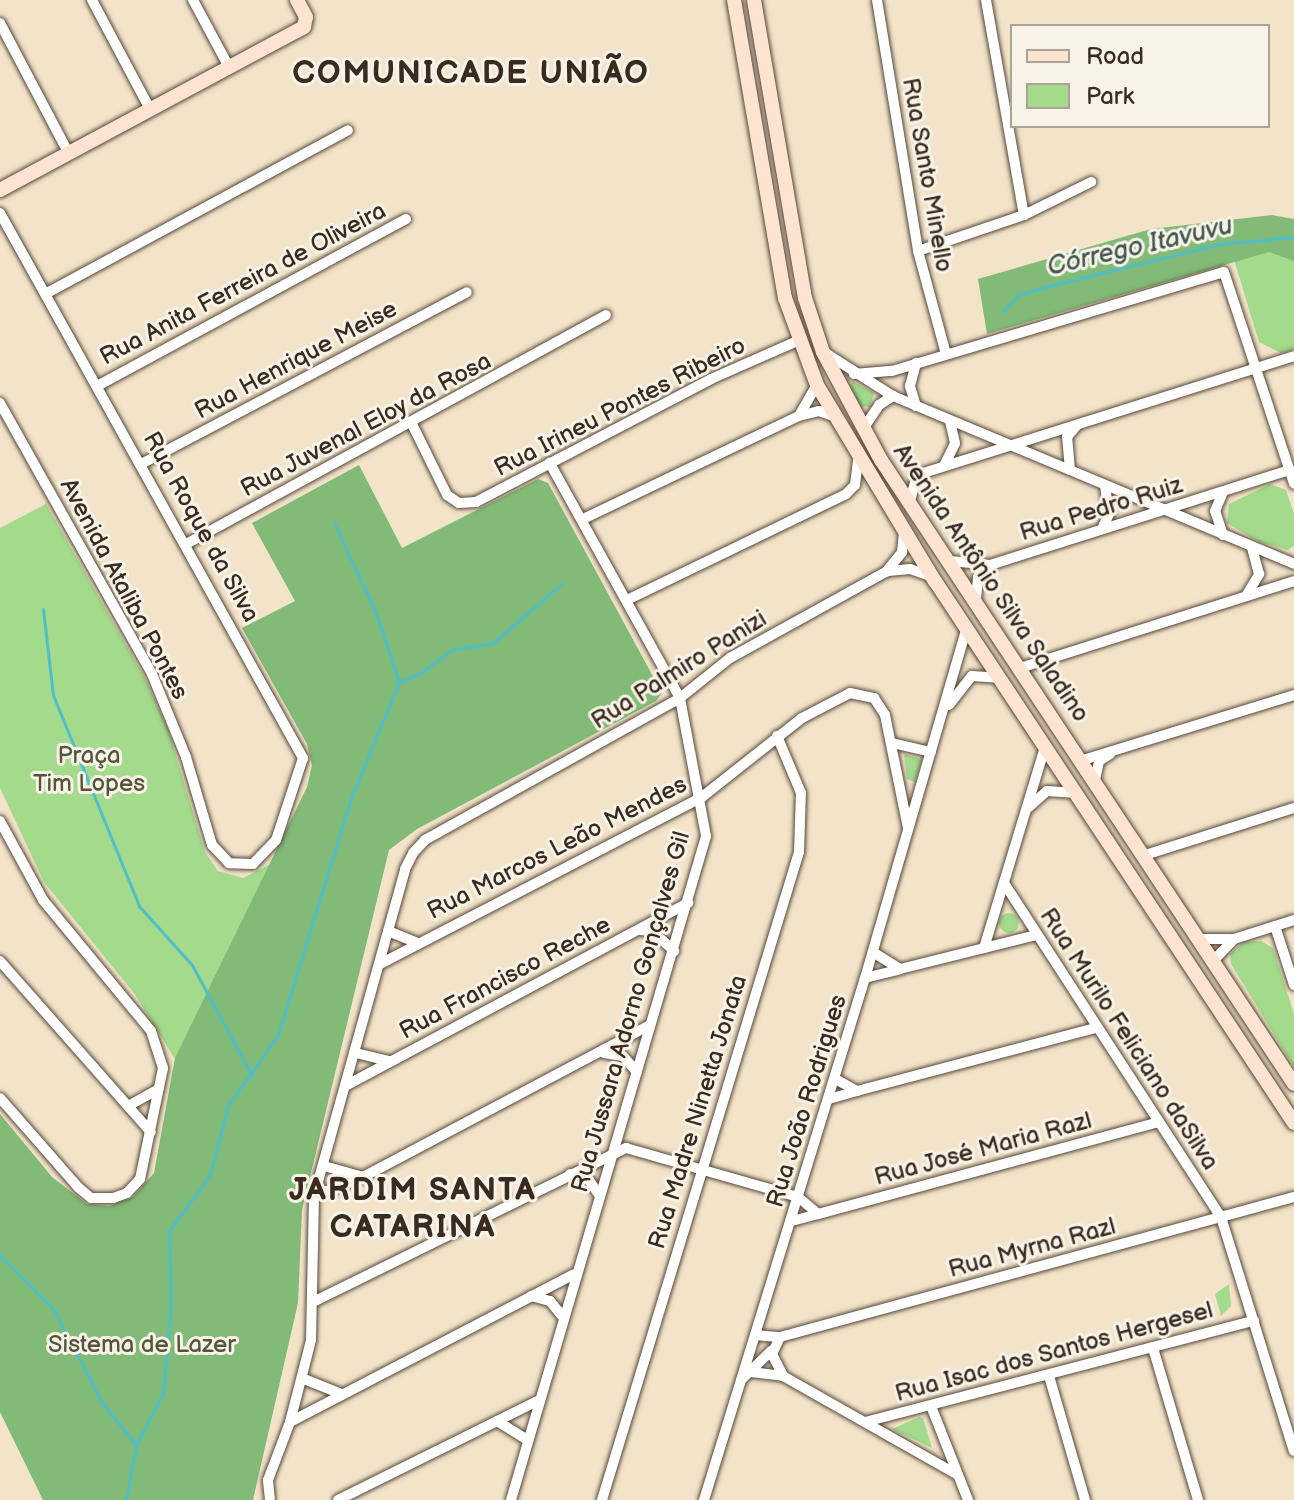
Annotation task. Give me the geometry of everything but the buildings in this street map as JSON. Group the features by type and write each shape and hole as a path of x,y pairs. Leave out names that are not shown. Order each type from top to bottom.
{"main road":[{"path":"0,190 306,23 297,0"},
{"name":"Avenida Antônio Silva Saladino","path":"734,0 785,298 797,341 856,458 998,678 1074,788"},
{"path":"754,0 805,298 823,352"},
{"name":"Avenida Antônio Silva Saladino","path":"823,352 863,429 1214,960"},
{"path":"856,458 863,429"},
{"path":"934,580 952,594 999,663 1020,668"},
{"name":"Avenida Antônio Silva Saladino","path":"1074,788 1076,773 1083,760"},
{"path":"1074,788 1294,1123"},
{"path":"1211,995 1206,971 1214,960 1294,1084"}],"street":[{"path":"92,0 150,109"},
{"path":"193,0 229,67"},
{"name":"Rua Santo Minello","path":"877,0 918,251 946,354"},
{"path":"986,0 1024,215"},
{"path":"0,23 69,154"},
{"path":"47,293 348,130"},
{"path":"918,251 1024,215 1091,182"},
{"name":"Rua Roque da Silva","path":"0,213 188,543 303,758 276,840 253,864"},
{"name":"Rua Anita Ferreira de Oliveira","path":"99,385 406,219"},
{"path":"854,374 876,375 1224,272 1294,484"},
{"name":"Rua Henrique Meise","path":"143,463 467,292"},
{"name":"Rua Juvenal Eloy da Rosa","path":"188,543 564,342 606,315"},
{"name":"Rua Irineu Pontes Ribeiro","path":"411,422 447,495 459,503 476,502 711,379 797,341"},
{"path":"823,352 893,396 1294,564"},
{"path":"910,501 913,478 944,466 1294,356"},
{"path":"916,406 910,386 918,362"},
{"path":"799,416 817,385"},
{"path":"863,429 879,405 893,396"},
{"name":"Avenida Ataliba Pontes","path":"0,403 152,674 186,757 212,845 229,863 253,864"},
{"path":"583,519 799,416 819,411 833,416"},
{"path":"944,466 955,443 950,421"},
{"path":"1070,470 1067,437 1077,425"},
{"path":"1282,445 1294,441"},
{"path":"627,600 846,494 855,485 856,458"},
{"name":"Rua Jussara Adorno Gonçalves Gil","path":"511,1500 574,1274 674,951 706,836 702,797 680,698 550,463"},
{"name":"Rua Pedro Ruiz","path":"951,561 990,565 1290,470"},
{"path":"1102,529 1109,514 1105,486"},
{"name":"Rua Pedro Ruiz","path":"1223,535 1215,511 1224,491"},
{"path":"886,572 902,552 903,530"},
{"path":"1244,598 1259,574 1252,548"},
{"path":"1280,559 1294,555"},
{"path":"976,600 978,577 990,565"},
{"path":"886,572 910,569 934,580"},
{"name":"Rua Palmiro Panizi","path":"388,931 413,853 425,840 680,698 730,658 886,572"},
{"path":"1020,668 1294,581"},
{"name":"Rua João Rodrigues","path":"704,1500 740,1382 760,1336 762,1310 829,1099 967,628"},
{"name":"Rua João Rodrigues","path":"944,713 972,676 998,678"},
{"name":"Rua Marcos Leão Mendes","path":"380,964 702,797 777,736 823,705 863,693 880,704 892,743 909,830"},
{"path":"1083,760 1294,695"},
{"name":"Rua Madre Ninetta Jonata","path":"602,1500 799,852 801,793 777,736"},
{"path":"892,743 931,752"},
{"path":"1073,745 1102,752"},
{"path":"984,948 1045,747"},
{"path":"1095,780 1099,761 1115,750"},
{"path":"1025,811 1047,791 1074,788"},
{"path":"1145,855 1294,808"},
{"path":"0,821 43,900 151,1031 163,1068 140,1179 127,1193 91,1198 0,1098"},
{"name":"Rua Murilo Feliciano daSilva","path":"1004,883 1095,1028 1221,1217 1294,1451"},
{"name":"Rua Francisco Reche","path":"347,1085 688,903"},
{"path":"1201,939 1234,939 1294,920"},
{"path":"1275,926 1294,985"},
{"name":"Rua Francisco Reche","path":"638,929 652,931 674,951"},
{"path":"270,1500 268,1480 304,1379 315,1301 310,1247 314,1196 388,931"},
{"name":"Rua Marcos Leão Mendes","path":"388,931 417,943"},
{"path":"865,978 1036,935"},
{"path":"1214,960 1234,939"},
{"path":"873,952 900,969"},
{"path":"0,961 151,1132"},
{"path":"314,1196 363,1177 650,1025"},
{"path":"829,1099 1095,1028"},
{"name":"Rua Francisco Reche","path":"356,1053 389,1061"},
{"path":"598,1054 623,1056 637,1072"},
{"path":"835,1079 857,1091"},
{"path":"128,1106 159,1089"},
{"name":"Rua José Maria Razl","path":"791,1221 1159,1122"},
{"path":"315,1301 626,1148 798,1197 818,1214"},
{"path":"324,1166 363,1177"},
{"path":"570,1174 589,1180 599,1195"},
{"name":"Rua Myrna Razl","path":"760,1336 780,1337 1294,1197"},
{"path":"290,1422 574,1274"},
{"path":"531,1296 550,1301 562,1316"},
{"path":"762,1310 764,1322 760,1336 783,1376"},
{"name":"Rua Isac dos Santos Hergesel","path":"865,1422 1254,1321"},
{"path":"740,1382 772,1354 780,1337 764,1322"},
{"path":"1153,1348 1198,1500"},
{"path":"751,1372 783,1376 958,1475"},
{"path":"1049,1376 1085,1500"},
{"path":"304,1379 318,1389 343,1394"},
{"path":"338,1500 537,1401"},
{"path":"931,1406 968,1500"},
{"path":"497,1421 527,1440"},
{"path":"935,1462 949,1452"}],"green space":[{"path":"1272,215 1294,219 1294,261 1269,252 987,334 978,279 1151,229"},
{"path":"1229,243 1294,249 1294,349 1281,353 1259,342"},
{"path":"853,381 874,393 870,407 859,406 849,387"},
{"name":"Sistema de Lazer","path":"359,465 402,548 538,479 548,483 662,693 656,701 417,829 389,850 302,1210 298,1303 253,1500 43,1500 0,1412 0,1114 52,1177 87,1204 110,1206 133,1197 154,1173 175,1058 307,787 312,765 307,744 242,628 295,601 252,523"},
{"path":"1270,484 1286,490 1294,514 1294,546 1288,550 1257,541 1227,523 1229,504"},
{"name":"Praça Tim Lopes","path":"46,504 145,678 168,729 205,852 218,871 243,878 271,864 175,1059 134,993 44,882 0,788 0,528"},
{"path":"904,754 922,759 915,782 907,779"},
{"path":"1009,913 1016,916 1019,923 1016,930 1009,933 1002,930 999,923 1002,916"},
{"path":"1261,941 1273,948 1294,1014 1294,1067 1231,964 1230,954 1244,942"},
{"path":"1229,1284 1231,1306 1221,1316 1215,1294"},
{"path":"923,1418 932,1448 892,1429"}],"waterway":[{"name":"Córrego Itavuvu","path":"1003,312 1018,295 1049,286 1220,244 1294,237"},
{"path":"136,1445 163,1393 171,1303 169,1231 210,1175 228,1105 278,1035 351,798 399,682 376,613 334,523"},
{"path":"399,682 422,672 451,650 493,643 562,583"},
{"path":"43,609 53,695 139,906 192,965 252,1076"},
{"path":"0,1255 54,1310 102,1403 136,1445 126,1500"}],"district":[{"name":"COMUNICADE UNIÃO","path":"471,74"},
{"name":"JARDIM SANTA CATARINA","path":"413,1210"}]}
